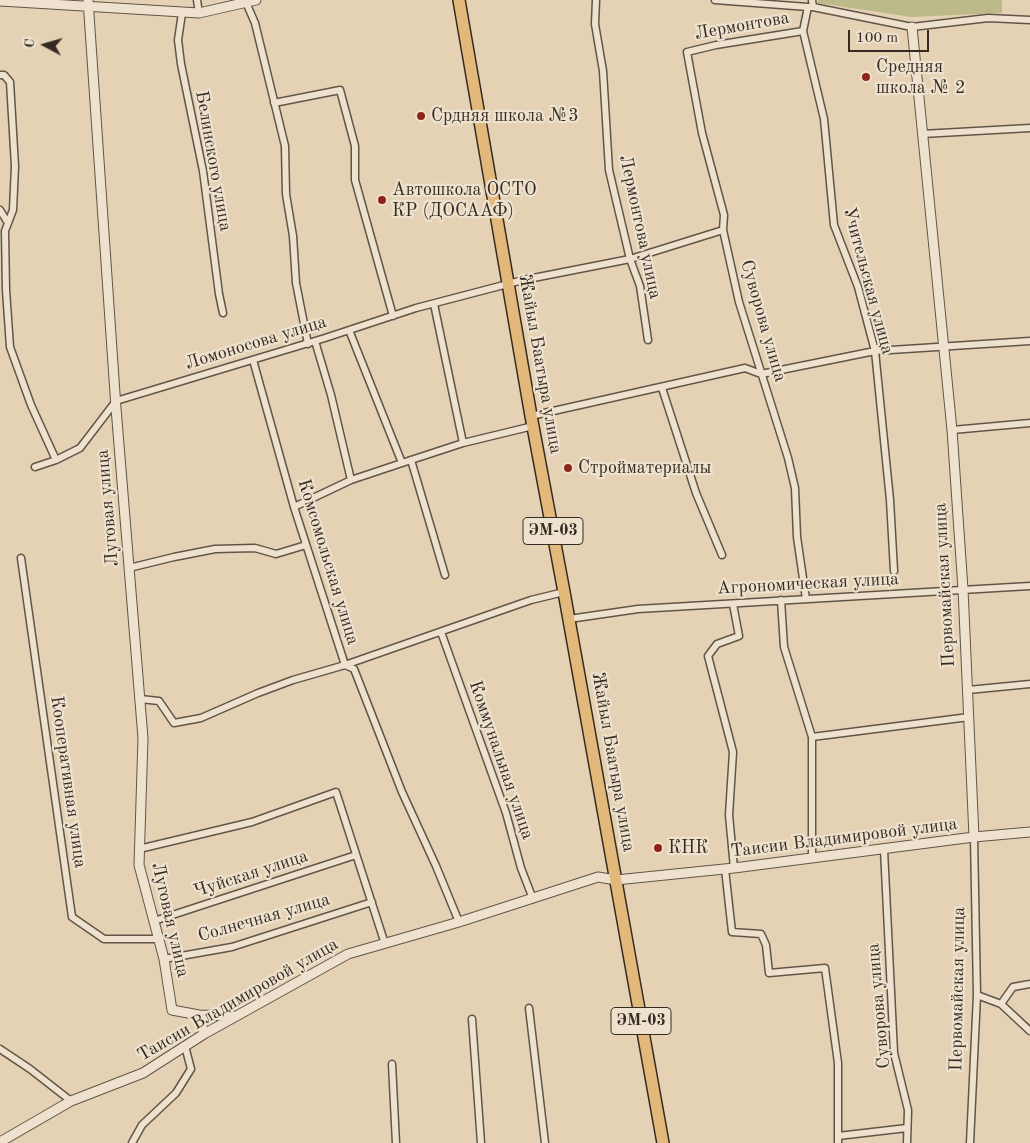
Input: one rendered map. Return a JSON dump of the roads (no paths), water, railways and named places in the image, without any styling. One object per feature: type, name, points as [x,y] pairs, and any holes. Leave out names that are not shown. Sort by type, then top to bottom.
[{"type":"highway","name":"Жайыл Баатыра улица","points":[[459,0],[532,421],[616,880]]},
{"type":"highway","name":"ЭМ-03","points":[[616,880],[663,1143]]},
{"type":"street","points":[[197,0],[199,13]]},
{"type":"street","points":[[0,1],[88,3],[199,13],[256,0]]},
{"type":"street","name":"Лермонтова улица","points":[[596,0],[595,24],[603,71],[609,170],[630,259],[640,286],[648,340]]},
{"type":"street","points":[[714,0],[811,5],[912,27],[988,18],[1030,20]]},
{"type":"street","points":[[245,2],[255,23],[284,146],[286,194],[293,236],[296,283],[312,342],[330,395],[351,480]]},
{"type":"street","name":"Луговая улица","points":[[88,3],[116,401],[143,738],[139,865],[164,959],[172,1010],[199,1015]]},
{"type":"street","name":"Учительская улица","points":[[811,5],[803,30],[824,119],[834,225],[858,287],[875,351],[890,500],[894,571]]},
{"type":"street","name":"Белинского улица","points":[[182,12],[178,40],[181,64],[204,171],[223,314]]},
{"type":"street","name":"Первомайская улица","points":[[912,27],[952,430],[963,590],[974,837],[977,995],[970,1143]]},
{"type":"street","name":"Лермонтова","points":[[687,52],[803,30]]},
{"type":"street","name":"Суворова улица","points":[[687,52],[702,133],[724,215],[723,230],[739,302],[788,458],[795,488],[797,537],[806,599]]},
{"type":"street","points":[[0,75],[4,75],[10,82],[15,166],[13,210],[5,231],[6,290],[10,347],[31,405],[56,460]]},
{"type":"street","points":[[274,103],[340,90],[355,146],[356,180],[393,316]]},
{"type":"street","points":[[922,134],[1030,128]]},
{"type":"street","points":[[0,210],[8,224]]},
{"type":"street","name":"Ломоносова улица","points":[[116,401],[434,304],[509,284],[630,259],[723,230]]},
{"type":"street","points":[[434,304],[463,443]]},
{"type":"street","points":[[349,330],[402,463]]},
{"type":"street","points":[[294,507],[351,480],[532,421],[745,368],[761,374],[875,351],[1030,341]]},
{"type":"street","name":"Комсомольская улица","points":[[253,360],[294,507],[344,665],[354,669],[402,792],[459,922]]},
{"type":"street","points":[[662,388],[696,493],[722,555]]},
{"type":"street","points":[[35,467],[56,460],[80,448],[116,401]]},
{"type":"street","points":[[952,430],[1030,423]]},
{"type":"street","points":[[411,460],[445,575]]},
{"type":"street","points":[[129,568],[215,549],[255,548],[276,554],[306,545]]},
{"type":"street","name":"Кооперативная улица","points":[[21,558],[72,917],[104,939],[159,939]]},
{"type":"street","name":"Агрономическая улица","points":[[569,619],[638,609],[1030,586]]},
{"type":"street","points":[[140,699],[159,701],[174,723],[201,718],[278,685],[344,665],[531,600],[564,592]]},
{"type":"street","points":[[781,600],[784,647],[812,737],[812,858]]},
{"type":"street","points":[[733,604],[739,636],[717,644],[708,656],[733,752],[729,815],[732,932],[761,934],[766,945],[768,973],[825,968],[838,1063],[838,1143]]},
{"type":"street","name":"Коммунальная улица","points":[[441,632],[506,813],[521,868],[533,899]]},
{"type":"street","points":[[968,690],[1030,684]]},
{"type":"street","points":[[812,737],[969,717]]},
{"type":"street","points":[[139,850],[252,822],[336,792],[385,944]]},
{"type":"street","name":"Таисии Владимировой улица","points":[[0,1142],[71,1101],[143,1073],[204,1034],[348,954],[459,922],[598,877],[616,880],[729,869],[974,837],[1030,832]]},
{"type":"street","name":"Суворова улица","points":[[884,850],[894,1053],[908,1110],[907,1143]]},
{"type":"street","name":"Чуйская улица","points":[[154,921],[356,854]]},
{"type":"street","name":"Солнечная улица","points":[[164,959],[232,947],[372,902]]},
{"type":"street","points":[[1001,1004],[1014,987],[1030,984]]},
{"type":"street","points":[[977,995],[1001,1004],[1030,1031]]},
{"type":"street","points":[[529,1008],[545,1143]]},
{"type":"street","points":[[204,1034],[199,1015],[237,1016]]},
{"type":"street","points":[[472,1019],[481,1143]]},
{"type":"street","points":[[132,1143],[142,1125],[176,1093],[191,1068],[185,1046]]},
{"type":"street","points":[[0,1049],[30,1069],[71,1101]]},
{"type":"street","points":[[392,1064],[396,1143]]},
{"type":"street","points":[[838,1136],[907,1128]]},
{"type":"place","name":"Средняя школа № 2","points":[[866,77]]},
{"type":"place","name":"Срдняя школа №3","points":[[421,116]]},
{"type":"place","name":"Автошкола ОСТО КР (ДОСААФ)","points":[[382,200]]},
{"type":"place","name":"Стройматериалы","points":[[568,468]]},
{"type":"place","name":"КНК","points":[[658,848]]}]
